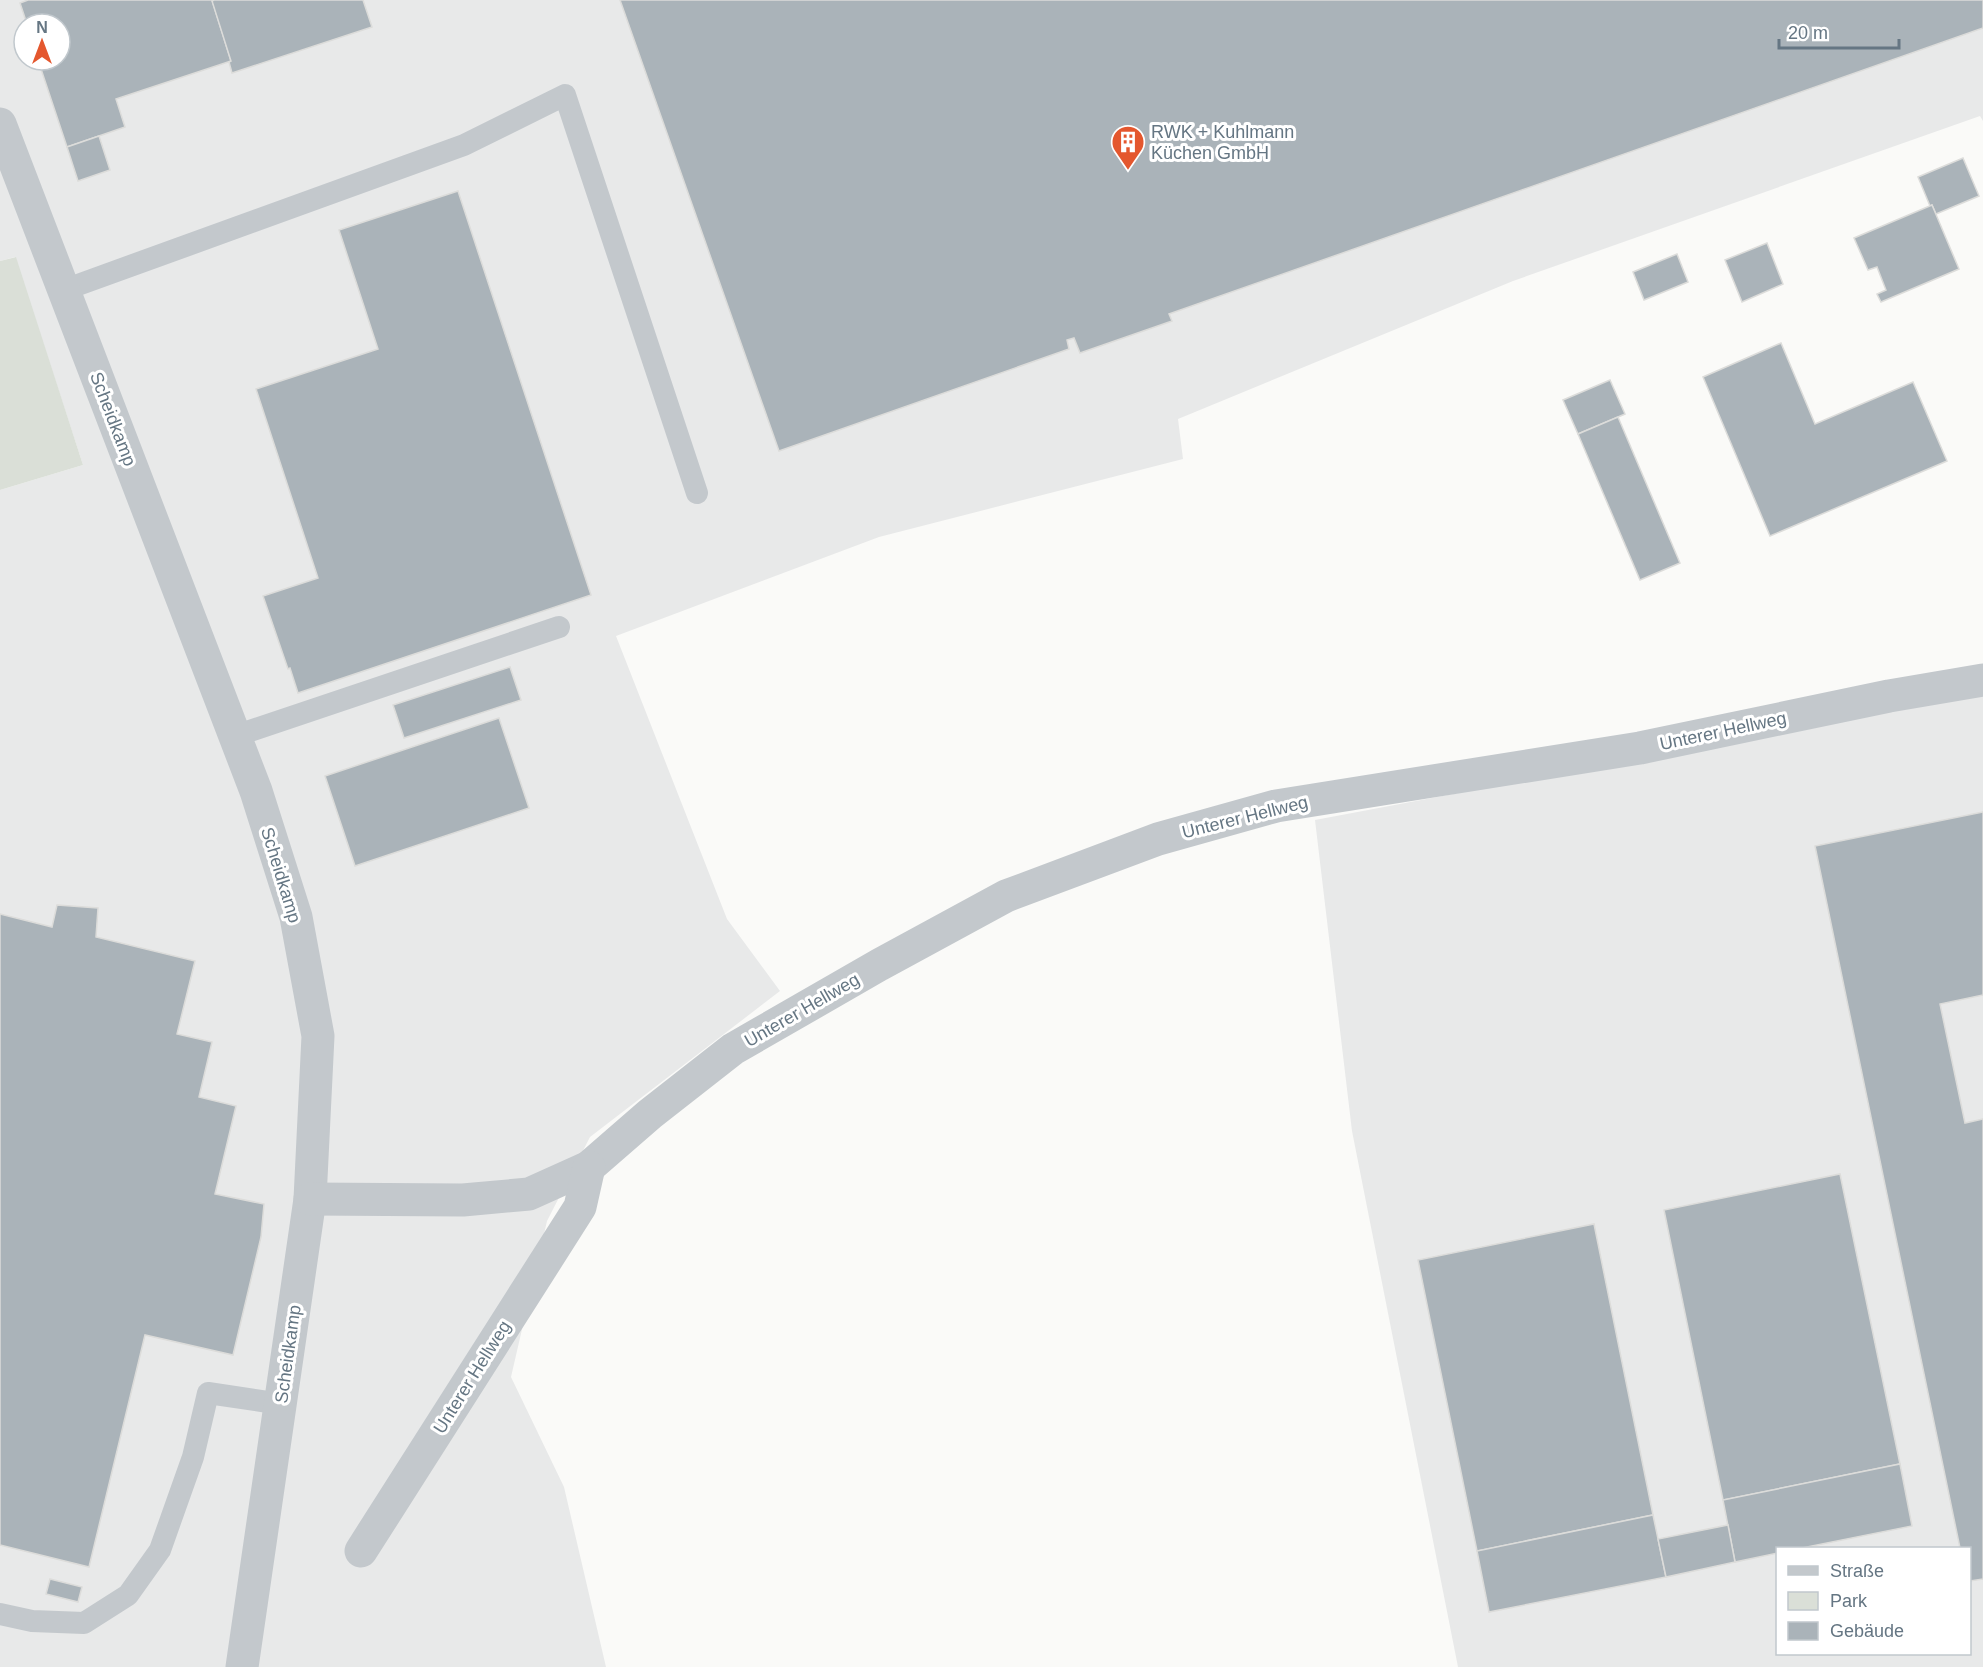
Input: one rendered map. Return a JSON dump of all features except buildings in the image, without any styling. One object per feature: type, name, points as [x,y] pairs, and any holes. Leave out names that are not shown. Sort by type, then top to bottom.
[{"type":"street","name":"Scheidkamp","points":[[0,124],[256,791],[296,917],[318,1036],[310,1199],[242,1667]]},
{"type":"street","name":"Unterer Hellweg","points":[[310,1199],[463,1200],[529,1194],[589,1167],[650,1114],[733,1049],[879,965],[1006,896],[1138,845],[1276,806],[1640,748],[1889,696],[1983,680]]},
{"type":"street","name":"Unterer Hellweg","points":[[361,1551],[580,1207],[589,1167]]},
{"type":"lane","points":[[64,290],[464,145],[565,95],[697,493]]},
{"type":"lane","points":[[235,736],[559,627]]},
{"type":"lane","points":[[0,1614],[32,1621],[84,1623],[128,1595],[160,1550],[193,1457],[208,1393],[281,1404]]},
{"type":"shaded area","points":[[0,0],[1983,0],[1983,121],[1980,116],[1513,281],[1178,419],[1183,459],[879,537],[616,636],[727,919],[780,991],[590,1137],[547,1221],[511,1377],[564,1487],[606,1667],[0,1667],[0,490],[83,465],[15,257],[0,261]]},
{"type":"shaded area","points":[[1983,694],[1983,1667],[1458,1667],[1352,1131],[1315,820]]},
{"type":"green space","points":[[16,257],[83,465],[0,490],[0,261]]},
{"type":"place","name":"RWK + Kuhlmann Küchen GmbH","points":[[1128,171]]}]
